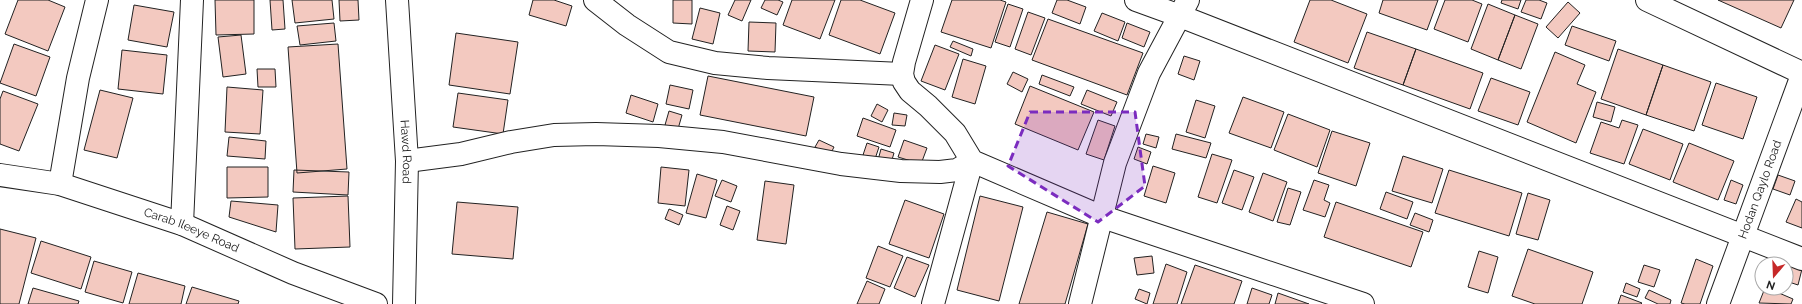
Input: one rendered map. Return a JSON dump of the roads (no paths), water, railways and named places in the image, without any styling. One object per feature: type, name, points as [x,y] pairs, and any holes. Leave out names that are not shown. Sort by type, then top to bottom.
[{"type":"street","points":[[60,184],[78,78],[97,0]]},
{"type":"street","points":[[182,224],[192,0]]},
{"type":"street","name":"Hawd Road","points":[[397,0],[407,161],[404,304]]},
{"type":"street","points":[[595,0],[627,25],[669,52],[676,54],[715,63],[902,74]]},
{"type":"street","points":[[922,0],[902,74],[904,82],[910,91],[928,106],[955,133],[972,161],[1100,216],[1363,304]]},
{"type":"street","points":[[1136,0],[1184,8],[1742,236],[1802,259]]},
{"type":"street","points":[[1647,0],[1802,74]]},
{"type":"street","points":[[1080,304],[1100,216],[1115,163],[1149,74],[1184,8]]},
{"type":"street","name":"Hodan Qaylo Road","points":[[1718,304],[1802,74]]},
{"type":"street","points":[[407,161],[461,154],[511,142],[554,135],[596,134],[659,136],[723,142],[841,164],[901,171],[940,172],[957,170],[972,161]]},
{"type":"street","points":[[932,304],[972,161]]},
{"type":"street","name":"Carab Ileeye Road","points":[[0,175],[60,184],[182,224],[294,273],[376,304]]}]
